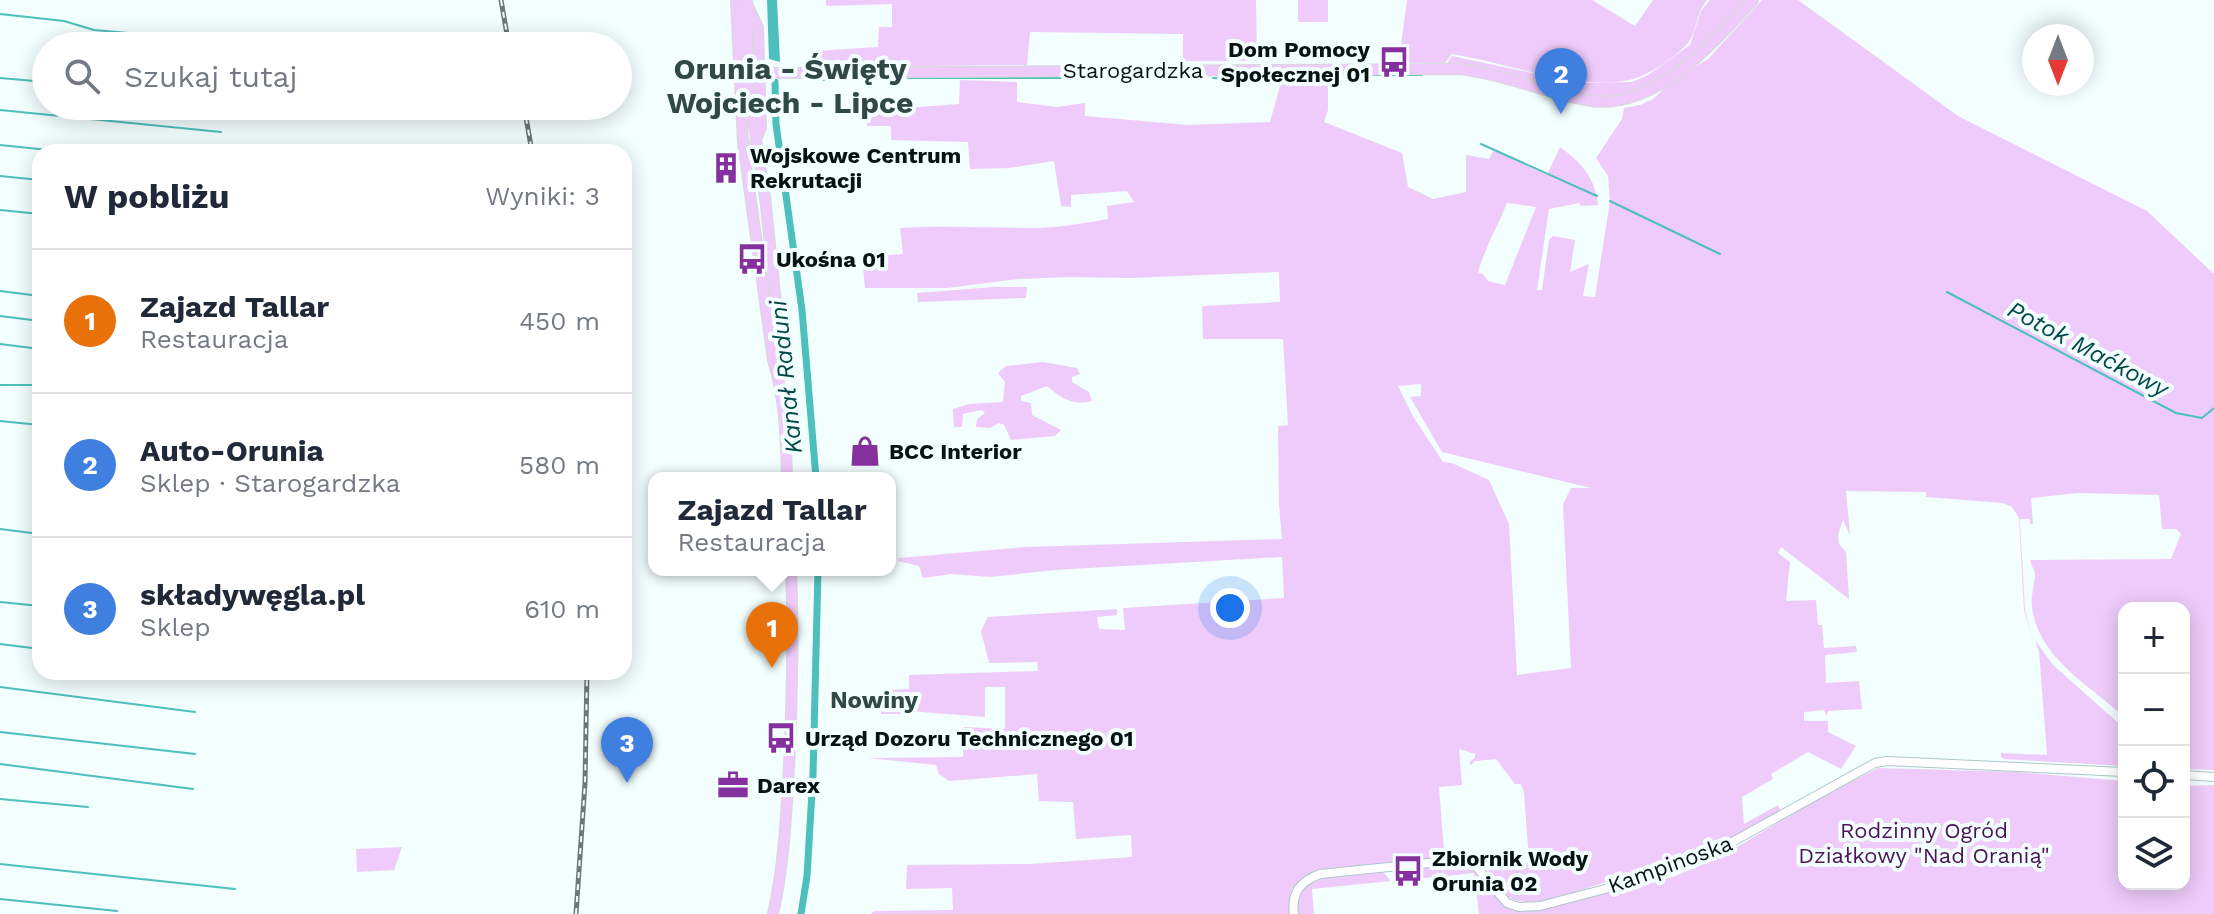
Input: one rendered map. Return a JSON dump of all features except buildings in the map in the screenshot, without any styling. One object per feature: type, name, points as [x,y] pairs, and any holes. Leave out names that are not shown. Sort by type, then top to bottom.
[{"type":"main road","name":"Starogardzka","points":[[760,73],[1459,69],[1484,72],[1582,100],[1610,103],[1628,100],[1664,81],[1708,47],[1753,0]]},
{"type":"main road","points":[[744,1],[758,23],[761,127],[745,157]]},
{"type":"main road","points":[[744,1],[747,79],[765,197],[782,360],[780,381]]},
{"type":"main road","points":[[744,1],[739,105],[773,360],[780,381],[786,428],[787,472]]},
{"type":"main road","points":[[773,914],[784,857],[787,815],[794,657],[791,576]]},
{"type":"street","name":"Kampinoska","points":[[1294,914],[1293,901],[1297,889],[1320,874],[1458,860],[1475,865],[1501,897],[1516,906],[1534,907],[1582,895],[1716,851],[1875,763],[2118,772]]},
{"type":"street","points":[[2190,775],[2214,777]]},
{"type":"green space","points":[[826,0],[1256,0],[1257,61],[1183,61],[1183,34],[1030,32],[1027,65],[824,67],[816,63],[816,51],[878,47],[879,27],[892,27],[892,4],[826,6]]},
{"type":"green space","points":[[1298,0],[1328,0],[1328,22],[1298,22]]},
{"type":"green space","points":[[1407,0],[1592,0],[1635,26],[1653,0],[1707,0],[1691,39],[1660,66],[1629,80],[1588,82],[1452,54],[1445,63],[1402,63],[1399,60]]},
{"type":"green space","points":[[1710,0],[1747,0],[1706,43],[1673,71],[1638,91],[1621,96],[1578,94],[1494,71],[1446,65],[1452,56],[1579,83],[1632,82],[1648,75],[1690,45],[1701,11]]},
{"type":"green space","points":[[1762,0],[1798,0],[1958,116],[2147,211],[2214,274],[2214,770],[2190,769],[2190,602],[2118,602],[2118,712],[2058,660],[2047,646],[2033,614],[2035,575],[2030,560],[2171,559],[2181,534],[2176,529],[2162,529],[2159,495],[2077,493],[2031,498],[2033,524],[2030,524],[2030,519],[2020,521],[2025,610],[2033,640],[2024,610],[2019,518],[2012,507],[2003,503],[1926,497],[1926,492],[1846,491],[1850,535],[1843,520],[1838,535],[1839,544],[1846,552],[1849,599],[1781,547],[1778,553],[1790,562],[1786,601],[1816,600],[1824,648],[1856,646],[1857,652],[1825,655],[1826,683],[1859,681],[1862,709],[1828,711],[1827,716],[1824,710],[1804,712],[1804,721],[1828,721],[1828,732],[1856,746],[1841,769],[1808,752],[1771,774],[1773,779],[1742,797],[1744,824],[1778,805],[1781,811],[1716,846],[1560,897],[1535,902],[1515,900],[1499,889],[1487,867],[1490,864],[1516,866],[1529,861],[1524,792],[1521,784],[1515,784],[1496,759],[1475,761],[1471,765],[1469,763],[1475,754],[1459,749],[1462,785],[1439,787],[1444,851],[1468,851],[1468,854],[1310,873],[1292,889],[1290,914],[871,914],[874,911],[953,910],[952,888],[906,889],[907,865],[1030,864],[1132,857],[1131,835],[1076,839],[1073,802],[1039,801],[1037,774],[949,781],[939,774],[936,765],[868,758],[963,757],[964,727],[1005,729],[1005,687],[985,687],[985,717],[909,711],[881,714],[882,690],[909,689],[909,675],[1038,671],[1037,662],[989,663],[981,631],[988,617],[1117,609],[1117,615],[1097,617],[1099,629],[1125,630],[1123,608],[1284,598],[1282,557],[1054,570],[990,577],[951,574],[923,578],[919,566],[898,561],[899,558],[1026,547],[1282,539],[1278,426],[1288,425],[1283,339],[1203,339],[1202,306],[1280,302],[1279,272],[1018,279],[947,288],[865,288],[862,257],[903,254],[900,228],[1065,226],[1108,219],[1107,206],[1134,202],[1127,191],[1071,195],[1071,207],[1061,206],[1054,161],[1009,168],[970,169],[968,142],[891,140],[891,126],[867,126],[865,111],[959,104],[960,80],[1017,82],[1017,102],[1057,107],[1085,103],[1085,116],[1188,125],[1270,122],[1280,86],[1274,84],[1285,80],[1328,78],[1328,110],[1324,122],[1402,153],[1408,187],[1433,199],[1466,192],[1466,155],[1489,159],[1494,149],[1547,175],[1560,147],[1568,153],[1591,179],[1598,205],[1580,206],[1580,203],[1549,209],[1537,290],[1542,290],[1549,240],[1553,236],[1575,240],[1570,272],[1589,264],[1583,296],[1595,297],[1610,201],[1608,176],[1596,158],[1622,119],[1624,108],[1653,99],[1676,78],[1708,59]],"holes":[[[1507,203],[1536,207],[1505,285],[1488,281],[1478,273]],[[1421,384],[1421,396],[1410,397],[1442,452],[1591,488],[1571,488],[1563,504],[1571,668],[1517,675],[1509,524],[1489,480],[1443,462],[1414,418],[1398,386]]]},
{"type":"green space","points":[[1027,287],[1026,298],[918,302],[917,293]]},
{"type":"green space","points":[[1043,362],[1077,368],[1080,374],[1072,377],[1072,382],[1089,392],[1092,401],[1067,400],[1047,386],[1021,396],[1021,401],[1031,403],[1032,415],[1061,430],[1055,436],[1011,440],[1004,425],[999,423],[990,428],[976,427],[977,419],[985,413],[982,410],[963,414],[962,427],[954,427],[953,409],[969,404],[1003,402],[1005,382],[998,373],[1006,366]]},
{"type":"green space","points":[[2035,640],[2053,665],[2118,723],[2118,766],[2001,757],[2001,753],[2047,755],[2039,651]]},
{"type":"green space","name":"Rodzinny Ogród Działkowy \"Nad Oranią\"","points":[[1878,768],[2017,772],[2118,780],[2118,890],[2190,890],[2190,786],[2214,785],[2214,914],[1479,914],[1474,873],[1447,876],[1447,886],[1437,887],[1436,877],[1396,881],[1402,870],[1455,864],[1472,866],[1510,908],[1519,912],[1673,877],[1718,858],[1825,795]]},
{"type":"green space","points":[[402,847],[394,870],[357,872],[356,849]]},
{"type":"green space","points":[[1383,872],[1391,881],[1312,889],[1314,914],[1298,914],[1299,899],[1314,882],[1327,877]]},
{"type":"water","points":[[767,0],[777,0],[780,62],[769,59]]},
{"type":"waterway","points":[[0,14],[64,21],[94,30],[117,32]]},
{"type":"waterway","name":"Potok Maćkowy","points":[[1213,78],[1276,81],[1289,74]]},
{"type":"waterway","name":"Potok Maćkowy","points":[[1347,75],[1422,75]]},
{"type":"waterway","points":[[0,78],[32,81]]},
{"type":"waterway","name":"Potok Maćkowy","points":[[908,78],[1062,78]]},
{"type":"waterway","name":"Potok Maćkowy","points":[[1069,78],[1147,78]]},
{"type":"waterway","name":"Potok Maćkowy","points":[[1159,78],[1205,78]]},
{"type":"waterway","name":"Potok Maćkowy","points":[[814,80],[860,79]]},
{"type":"waterway","name":"Potok Maćkowy","points":[[868,79],[899,79]]},
{"type":"waterway","name":"Kanał Raduni","points":[[775,82],[776,124],[802,310],[816,472]]},
{"type":"waterway","points":[[0,110],[32,113]]},
{"type":"waterway","points":[[100,120],[221,132]]},
{"type":"waterway","name":"Potok Maćkowy","points":[[1481,144],[1597,196]]},
{"type":"waterway","points":[[0,145],[32,148]]},
{"type":"waterway","points":[[0,176],[32,179]]},
{"type":"waterway","name":"Potok Maćkowy","points":[[1610,201],[1720,254]]},
{"type":"waterway","points":[[0,210],[32,213]]},
{"type":"waterway","points":[[0,291],[32,295]]},
{"type":"waterway","name":"Potok Maćkowy","points":[[1947,292],[2176,413],[2202,418],[2214,408]]},
{"type":"waterway","points":[[0,316],[32,320]]},
{"type":"waterway","points":[[0,344],[32,348]]},
{"type":"waterway","points":[[0,385],[32,385]]},
{"type":"waterway","points":[[0,421],[32,424]]},
{"type":"waterway","points":[[0,529],[32,533]]},
{"type":"waterway","name":"Kanał Raduni","points":[[801,914],[807,876],[813,775],[818,576]]},
{"type":"waterway","points":[[0,602],[32,605]]},
{"type":"waterway","points":[[0,644],[32,648]]},
{"type":"waterway","points":[[0,687],[195,712]]},
{"type":"waterway","points":[[0,732],[195,754]]},
{"type":"waterway","points":[[0,764],[193,789]]},
{"type":"waterway","points":[[0,799],[88,807]]},
{"type":"waterway","points":[[0,864],[235,889]]},
{"type":"waterway","points":[[0,899],[117,911]]},
{"type":"railway","points":[[501,0],[507,32]]},
{"type":"railway","points":[[526,120],[531,144]]},
{"type":"railway","points":[[576,914],[585,783],[587,680]]},
{"type":"place","name":"Dom Pomocy Społecznej 01","points":[[1394,62]]},
{"type":"place","name":"Auto-Orunia","points":[[1561,114]]},
{"type":"place","name":"Wojskowe Centrum Rekrutacji","points":[[726,168]]},
{"type":"place","name":"Ukośna 01","points":[[752,259]]},
{"type":"place","name":"BCC Interior","points":[[865,451]]},
{"type":"place","name":"Zajazd Tallar","points":[[772,668]]},
{"type":"place","name":"Urząd Dozoru Technicznego 01","points":[[781,738]]},
{"type":"place","name":"składywęgla.pl","points":[[627,783]]},
{"type":"place","name":"Darex","points":[[733,785]]},
{"type":"place","name":"Zbiornik Wody Orunia 02","points":[[1408,871]]},
{"type":"district","name":"Orunia - Święty Wojciech - Lipce","points":[[790,86]]},
{"type":"district","name":"Nowiny","points":[[874,700]]}]
